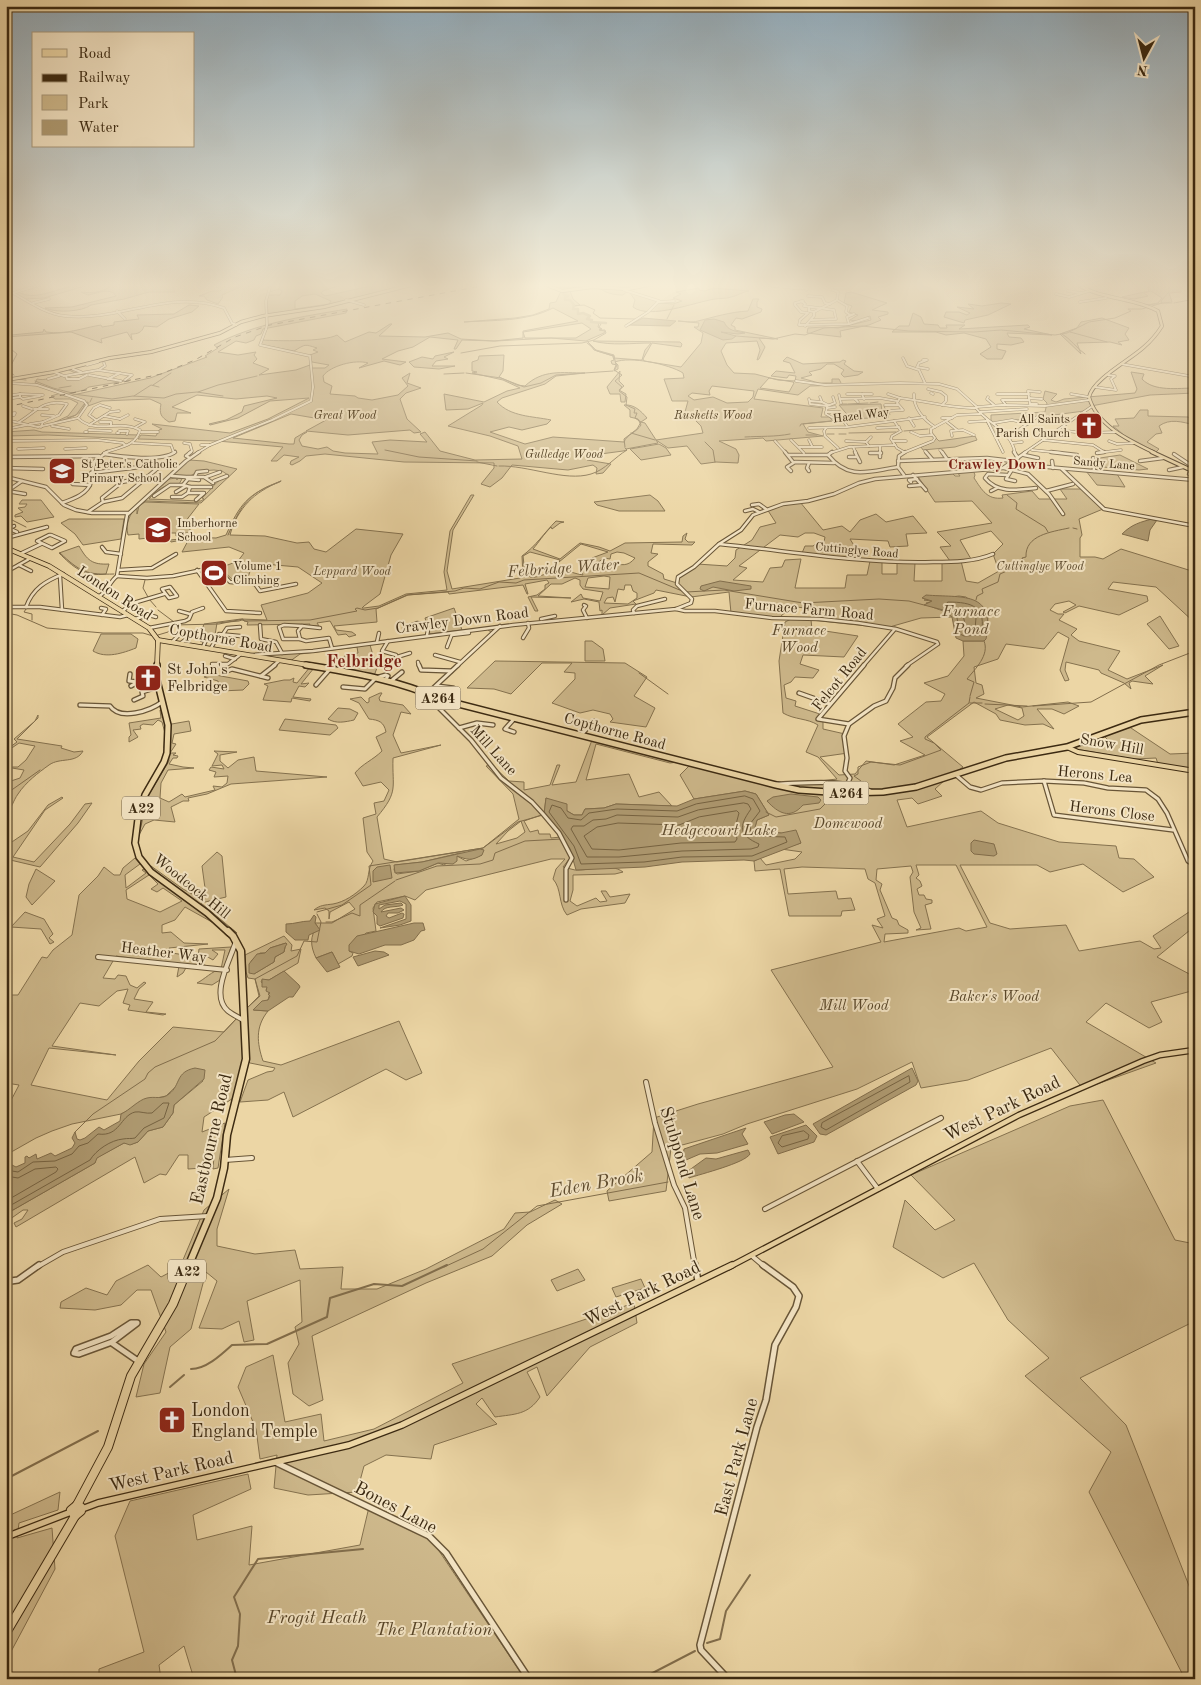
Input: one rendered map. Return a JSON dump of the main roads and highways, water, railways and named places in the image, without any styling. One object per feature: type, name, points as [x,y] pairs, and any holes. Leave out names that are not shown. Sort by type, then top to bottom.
[{"type":"highway","name":"London Road","points":[[8,549],[32,558],[99,596],[149,628],[158,640],[157,680],[168,725],[167,753],[164,762]]},
{"type":"highway","name":"Copthorne Road","points":[[158,640],[378,676],[415,688],[433,697],[776,785],[818,792],[873,793],[916,787],[1014,755],[1067,747]]},
{"type":"highway","name":"Snow Hill","points":[[1067,747],[1140,720],[1165,714],[1195,712]]},
{"type":"highway","name":"Woodcock Hill","points":[[164,762],[145,795],[138,819],[135,843],[139,857],[150,872],[206,913],[228,931],[238,943],[243,979],[245,1021]]},
{"type":"highway","name":"Eastbourne Road","points":[[73,1514],[80,1513],[79,1507],[108,1448],[125,1392],[138,1362],[173,1304],[217,1198],[225,1160],[230,1117],[246,1059],[245,1021]]},
{"type":"highway","points":[[6,1633],[73,1514]]},
{"type":"main road","points":[[7,380],[55,373],[97,362]]},
{"type":"main road","points":[[1125,362],[1094,387],[1089,400],[1091,406],[1116,432],[1163,458],[1194,471]]},
{"type":"main road","name":"Snow Hill","points":[[1067,747],[1078,752],[1195,772]]},
{"type":"main road","name":"West Park Road","points":[[79,1507],[349,1445],[402,1424],[752,1256],[992,1128],[1074,1090],[1160,1054],[1195,1050]]},
{"type":"main road","points":[[6,1537],[73,1514]]},
{"type":"water","points":[[1152,519],[1157,520],[1150,530],[1148,541],[1122,534],[1140,522]]},
{"type":"water","points":[[720,581],[751,586],[751,589],[734,591],[713,587],[704,591],[700,589],[701,586]]},
{"type":"water","name":"Furnace Pond","points":[[926,595],[963,597],[981,604],[986,612],[988,623],[986,639],[984,641],[963,641],[956,638],[952,617],[943,610],[924,605],[932,601],[922,598]]},
{"type":"water","name":"Hedgecourt Lake","points":[[745,791],[756,794],[769,815],[757,820],[754,831],[781,833],[796,830],[801,843],[754,861],[682,862],[645,867],[576,870],[570,849],[560,833],[544,814],[546,798],[567,804],[567,811],[574,815],[582,815],[585,809],[604,808],[616,804],[677,806],[694,799]]},
{"type":"water","points":[[791,794],[818,797],[821,800],[819,803],[803,805],[798,810],[789,813],[775,809],[767,801],[773,797]]},
{"type":"water","points":[[974,840],[994,844],[997,854],[994,856],[974,854],[971,851],[971,843]]},
{"type":"water","points":[[480,849],[484,850],[482,855],[472,859],[457,856],[457,861],[453,864],[438,863],[419,871],[395,873],[394,865],[422,862]]},
{"type":"water","points":[[390,865],[392,878],[373,882],[373,871],[377,867]]},
{"type":"water","points":[[405,896],[411,905],[411,921],[380,928],[406,919],[406,904],[400,901],[379,905],[379,909],[385,905],[401,903],[403,905],[388,908],[381,912],[401,908],[404,910],[398,913],[388,913],[386,916],[389,918],[404,914],[403,918],[380,926],[377,924],[377,916],[373,912],[375,904]]},
{"type":"water","points":[[314,915],[316,917],[315,923],[320,930],[309,935],[308,940],[295,940],[286,932],[286,924],[310,921]]},
{"type":"water","points":[[414,923],[423,923],[425,930],[421,931],[414,940],[401,945],[385,945],[359,954],[349,951],[349,945],[357,936]]},
{"type":"water","points":[[286,943],[284,952],[275,957],[274,962],[254,974],[249,973],[249,964],[257,954],[265,953],[270,948]]},
{"type":"water","points":[[375,951],[384,952],[389,955],[358,966],[353,957]]},
{"type":"water","points":[[332,952],[340,967],[327,972],[316,958]]},
{"type":"water","points":[[284,971],[300,987],[293,997],[289,997],[268,1011],[253,1010],[262,1001],[268,1000],[270,996],[268,994],[270,993],[266,991],[267,987],[262,987],[262,979],[269,980]]},
{"type":"water","points":[[195,1068],[205,1070],[204,1079],[174,1105],[173,1113],[163,1127],[148,1131],[138,1142],[130,1145],[124,1143],[97,1158],[95,1163],[6,1214],[6,1170],[9,1170],[8,1165],[16,1167],[25,1163],[25,1157],[27,1156],[29,1158],[36,1154],[37,1159],[51,1153],[55,1156],[72,1148],[75,1143],[72,1138],[75,1132],[77,1139],[80,1140],[99,1127],[104,1130],[120,1121],[121,1114],[140,1101],[147,1098],[166,1096],[173,1090],[184,1072]]},
{"type":"water","points":[[912,1068],[918,1081],[916,1085],[826,1135],[820,1134],[813,1124]]},
{"type":"water","points":[[794,1114],[804,1122],[772,1134],[764,1122],[785,1115]]},
{"type":"water","points":[[806,1125],[817,1136],[814,1142],[778,1154],[770,1137]]},
{"type":"water","points":[[746,1128],[742,1134],[748,1144],[717,1153],[700,1154],[686,1160],[683,1155],[684,1149]]},
{"type":"water","points":[[748,1150],[750,1154],[740,1161],[689,1178],[688,1171],[706,1158],[716,1159]]},
{"type":"waterway","points":[[13,362],[8,371],[14,375]]},
{"type":"waterway","points":[[615,362],[614,370],[622,375],[615,381],[622,387],[619,391],[627,397],[626,405],[635,409],[634,413],[637,413],[635,418],[641,422],[632,433]]},
{"type":"waterway","points":[[466,373],[501,378],[524,387],[541,383],[556,375],[613,371]]},
{"type":"waterway","points":[[153,385],[171,373]]},
{"type":"waterway","points":[[444,374],[464,373]]},
{"type":"waterway","points":[[198,392],[218,385],[257,376]]},
{"type":"waterway","points":[[18,379],[26,380]]},
{"type":"waterway","points":[[35,381],[72,393]]},
{"type":"waterway","points":[[134,396],[151,385],[159,387]]},
{"type":"waterway","points":[[59,388],[71,386]]},
{"type":"waterway","points":[[73,394],[112,399],[133,396],[164,398],[176,394],[197,392],[223,396]]},
{"type":"waterway","points":[[90,402],[92,398]]},
{"type":"waterway","points":[[870,403],[878,402]]},
{"type":"waterway","points":[[67,418],[76,415],[85,403]]},
{"type":"waterway","points":[[848,404],[868,403]]},
{"type":"waterway","points":[[841,404],[847,404]]},
{"type":"waterway","points":[[884,406],[887,413]]},
{"type":"waterway","points":[[800,426],[801,424],[831,421]]},
{"type":"waterway","points":[[904,431],[928,429]]},
{"type":"waterway","points":[[849,433],[896,432]]},
{"type":"waterway","points":[[625,447],[624,439],[632,433]]},
{"type":"waterway","points":[[632,433],[655,440]]},
{"type":"waterway","points":[[745,437],[790,434]]},
{"type":"waterway","points":[[827,434],[834,434]]},
{"type":"waterway","points":[[839,434],[846,434]]},
{"type":"waterway","points":[[806,435],[817,435]]},
{"type":"waterway","points":[[705,442],[713,450],[715,462]]},
{"type":"waterway","points":[[499,466],[510,466],[558,475],[581,476],[601,470],[627,450],[625,448]]},
{"type":"waterway","points":[[385,450],[419,457],[477,461]]},
{"type":"waterway","points":[[477,462],[497,466]]},
{"type":"waterway","points":[[228,535],[248,502],[254,496],[281,481]]},
{"type":"waterway","points":[[1007,495],[1017,503],[1016,509],[1045,527],[1048,532]]},
{"type":"waterway","points":[[8,518],[26,527]]},
{"type":"waterway","points":[[976,600],[977,596],[983,593],[982,589],[998,582],[1000,574],[1009,570],[1011,566],[1019,566],[1018,561],[1023,561],[1022,558],[1026,557],[1027,550],[1034,539],[1047,533],[1069,528]]},
{"type":"waterway","points":[[1073,528],[1077,529]]},
{"type":"waterway","name":"Felbridge Water","points":[[60,553],[84,571],[97,574],[114,574]]},
{"type":"waterway","name":"Felbridge Water","points":[[158,635],[168,632],[174,625],[219,624],[243,619],[244,621],[310,620],[357,611],[355,609],[357,608],[365,610],[378,608],[407,595],[455,591],[464,588],[480,589],[499,582],[516,583],[524,580],[639,573],[682,591]]},
{"type":"waterway","name":"Felbridge Water","points":[[145,580],[143,588],[148,597]]},
{"type":"waterway","name":"Felbridge Water","points":[[686,592],[724,590],[803,603],[879,599],[909,601],[924,605]]},
{"type":"waterway","name":"Felbridge Water","points":[[149,599],[156,607]]},
{"type":"waterway","points":[[26,609],[24,612],[32,614],[32,620]]},
{"type":"waterway","name":"Felbridge Water","points":[[158,610],[174,622]]},
{"type":"waterway","points":[[6,613],[17,615],[47,628],[103,633],[143,633],[153,636]]},
{"type":"waterway","points":[[970,696],[974,682],[967,679],[983,657],[985,651],[984,641]]},
{"type":"waterway","points":[[1033,706],[1091,702],[1159,665],[1195,651]]},
{"type":"waterway","points":[[639,673],[668,694]]},
{"type":"waterway","points":[[858,784],[861,781],[854,776],[858,774],[858,767],[871,762],[900,765],[941,750],[934,743],[925,739],[925,737],[969,703],[970,697]]},
{"type":"waterway","points":[[970,703],[982,703]]},
{"type":"waterway","points":[[985,704],[1027,706]]},
{"type":"waterway","points":[[6,794],[40,770]]},
{"type":"waterway","points":[[766,812],[776,817],[820,809],[834,795]]},
{"type":"waterway","points":[[317,912],[342,905],[371,885],[369,866],[483,848],[518,822],[543,815]]},
{"type":"waterway","points":[[396,880],[437,866],[480,864],[493,860],[495,853],[525,841],[562,839]]},
{"type":"waterway","points":[[326,922],[332,922],[352,913],[360,916],[360,905],[395,881]]},
{"type":"waterway","points":[[246,1009],[260,996],[255,979],[297,956],[304,941],[317,942],[321,922],[317,914]]},
{"type":"waterway","points":[[75,1132],[93,1114],[145,1079],[148,1073],[155,1067],[215,1041],[236,1019]]},
{"type":"waterway","name":"Eden Brook","points":[[444,1267],[483,1249],[537,1206],[668,1182]]},
{"type":"waterway","name":"Eden Brook","points":[[191,1369],[208,1364],[232,1345],[267,1344],[327,1317],[330,1298],[374,1284],[402,1286],[447,1265]]},
{"type":"waterway","name":"Eden Brook","points":[[170,1387],[184,1375]]},
{"type":"waterway","name":"Eden Brook","points":[[6,1479],[98,1431]]},
{"type":"waterway","points":[[237,1679],[232,1660],[238,1646],[240,1614],[234,1597],[258,1559],[363,1549]]},
{"type":"waterway","points":[[707,1643],[720,1639],[726,1611],[750,1575]]},
{"type":"waterway","points":[[641,1679],[695,1651]]},
{"type":"railway","points":[[6,407],[161,374],[191,362]]},
{"type":"place","name":"All Saints Parish Church","points":[[1089,426]]},
{"type":"place","name":"St Peter's Catholic Primary School","points":[[62,471]]},
{"type":"place","name":"Imberhorne School","points":[[158,530]]},
{"type":"place","name":"Volume 1 Climbing","points":[[214,573]]},
{"type":"place","name":"St John's Felbridge","points":[[148,678]]},
{"type":"place","name":"London England Temple","points":[[172,1420]]},
{"type":"district","name":"Crawley Down","points":[[997,464]]},
{"type":"district","name":"Felbridge","points":[[364,661]]},
{"type":"park label","name":"Great Wood","points":[[345,415]]},
{"type":"park label","name":"Rushetts Wood","points":[[713,415]]},
{"type":"park label","name":"Gulledge Wood","points":[[564,454]]},
{"type":"park label","name":"Cuttinglye Wood","points":[[1040,566]]},
{"type":"park label","name":"Leppard Wood","points":[[352,571]]},
{"type":"park label","name":"Furnace Wood","points":[[799,638]]},
{"type":"park label","name":"Domewood","points":[[848,823]]},
{"type":"park label","name":"Baker's Wood","points":[[994,996]]},
{"type":"park label","name":"Mill Wood","points":[[854,1005]]},
{"type":"park label","name":"Frogit Heath","points":[[317,1617]]},
{"type":"park label","name":"The Plantation","points":[[434,1629]]}]
